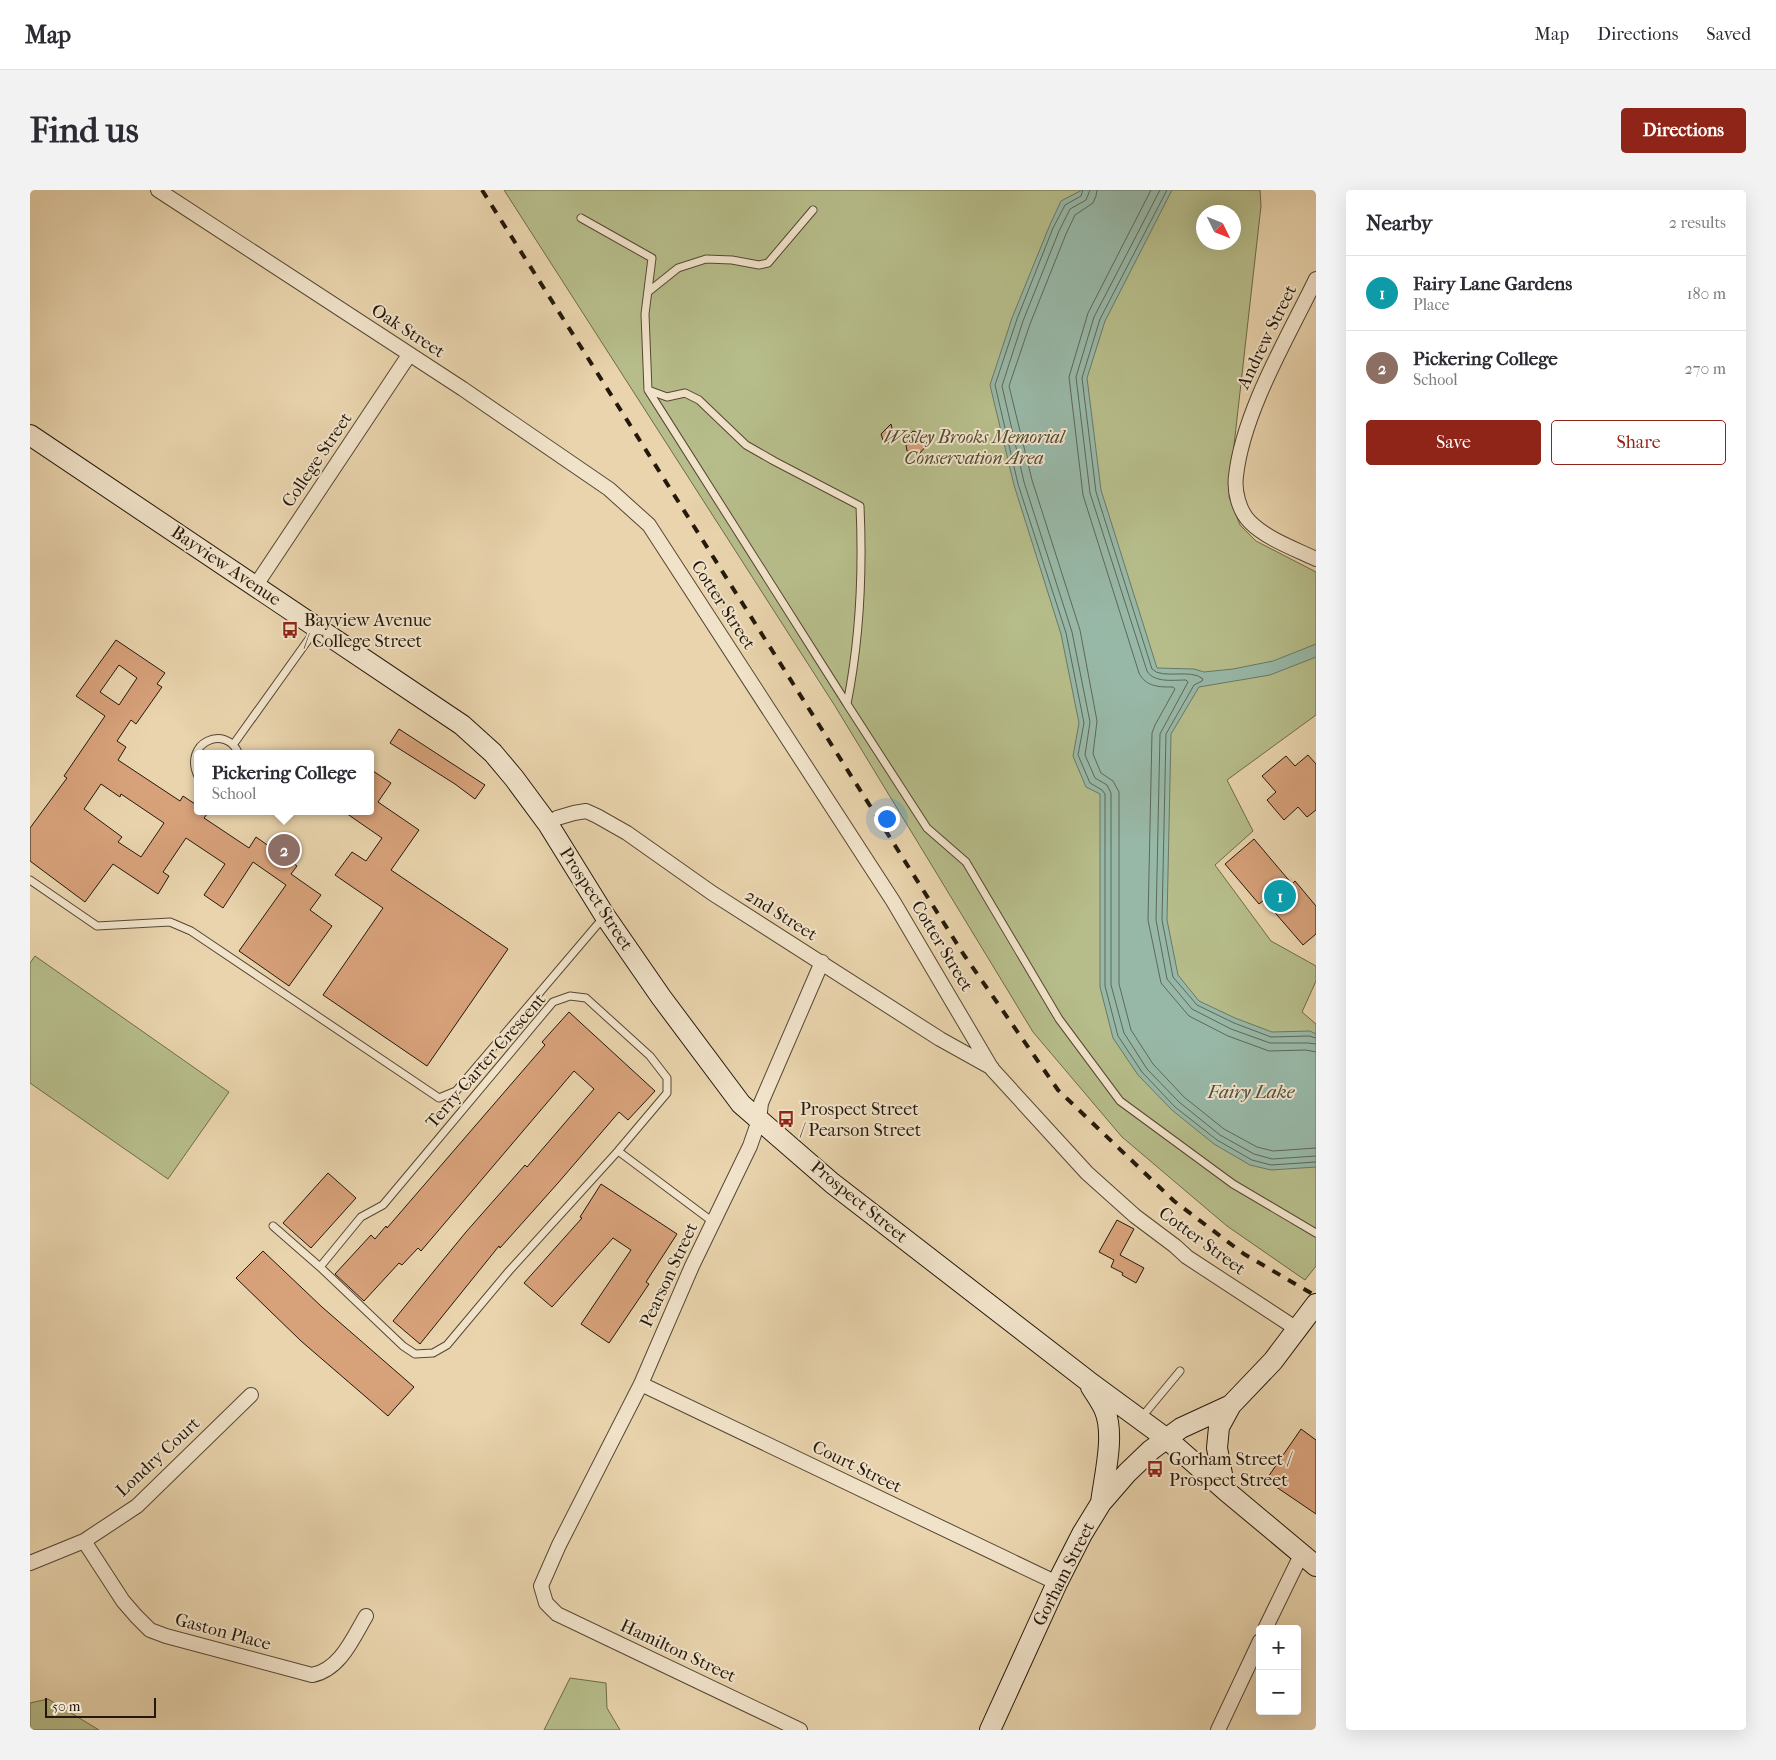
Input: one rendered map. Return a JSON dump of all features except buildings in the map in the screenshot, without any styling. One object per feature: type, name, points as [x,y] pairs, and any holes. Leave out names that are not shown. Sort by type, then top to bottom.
[{"type":"main road","name":"Bayview Avenue","points":[[30,435],[462,725],[493,753]]},
{"type":"main road","name":"Prospect Street","points":[[493,753],[548,824],[605,916],[661,996],[741,1104],[832,1183],[1088,1382],[1141,1418],[1309,1560]]},
{"type":"main road","points":[[1225,1490],[1217,1448],[1219,1427],[1231,1405],[1273,1361],[1316,1304]]},
{"type":"main road","points":[[1088,1382],[1105,1411],[1109,1432],[1101,1503]]},
{"type":"main road","name":"Gorham Street","points":[[990,1730],[1057,1583],[1082,1534],[1101,1503],[1127,1473],[1181,1428],[1231,1405]]},
{"type":"street","name":"Oak Street","points":[[158,190],[463,389],[609,489],[633,509]]},
{"type":"street","name":"Andrew Street","points":[[1316,279],[1253,411],[1244,436],[1236,477],[1238,501],[1249,521],[1265,534],[1316,559]]},
{"type":"street","name":"College Street","points":[[256,586],[409,355]]},
{"type":"street","name":"Cotter Street","points":[[633,509],[649,524],[893,901],[992,1068],[1087,1173],[1135,1216],[1176,1246],[1187,1257],[1297,1329]]},
{"type":"street","name":"2nd Street","points":[[548,824],[557,818],[586,811],[627,833],[712,893],[940,1039],[992,1068]]},
{"type":"street","name":"Pearson Street","points":[[545,1598],[541,1586],[641,1384],[692,1266],[752,1141],[759,1120],[761,1103],[822,962]]},
{"type":"street","name":"Court Street","points":[[641,1384],[1057,1583]]},
{"type":"street","name":"Londry Court","points":[[30,1563],[84,1541],[137,1506],[251,1395]]},
{"type":"street","name":"Gaston Place","points":[[84,1541],[123,1601],[150,1630],[312,1675],[323,1673],[339,1660],[366,1616]]},
{"type":"street","points":[[1268,1625],[1309,1560]]},
{"type":"street","name":"Hamilton Street","points":[[545,1598],[546,1603],[557,1614],[800,1730]]},
{"type":"street","points":[[1218,1730],[1256,1649]]},
{"type":"lane","points":[[648,292],[678,268],[706,259],[732,260],[759,266],[768,263],[814,210]]},
{"type":"lane","points":[[581,218],[652,258],[645,314],[648,390],[927,828],[966,862],[1059,1019],[1120,1102],[1233,1184],[1316,1233]]},
{"type":"lane","points":[[648,390],[667,397],[685,393],[699,400],[746,445],[860,506],[862,551],[855,665],[847,704]]},
{"type":"lane","points":[[233,745],[318,627]]},
{"type":"lane","points":[[197,750],[201,744],[217,738],[226,740],[236,750]]},
{"type":"lane","points":[[30,880],[97,926],[170,922],[191,931],[439,1098],[456,1091],[605,916]]},
{"type":"lane","name":"Terry Carter Crescent","points":[[273,1226],[320,1267],[403,1346],[415,1354],[433,1354],[447,1345],[509,1271],[618,1151],[667,1093],[667,1078],[650,1056],[586,998],[570,996],[553,1002],[383,1205],[361,1216],[320,1267]]},
{"type":"lane","points":[[618,1151],[714,1222]]},
{"type":"lane","points":[[1141,1418],[1180,1371]]},
{"type":"green space","name":"Wesley Brooks Memorial Conservation Area","points":[[504,190],[1260,190],[1261,206],[1229,497],[1240,525],[1256,541],[1316,572],[1316,715],[1227,780],[1253,831],[1215,865],[1271,941],[1316,966],[1316,981],[1302,1012],[1316,1024],[1316,1266],[1305,1280],[1227,1226],[1122,1137],[1033,1032],[835,706]]},
{"type":"green space","points":[[35,956],[229,1092],[168,1179],[30,1083],[30,963]]},
{"type":"green space","points":[[570,1678],[606,1683],[607,1708],[620,1730],[544,1730]]},
{"type":"green space","points":[[48,1699],[99,1730],[30,1730],[30,1703]]},
{"type":"water","name":"Fairy Lake","points":[[1082,190],[1172,190],[1105,321],[1087,378],[1101,490],[1157,668],[1194,669],[1204,672],[1233,669],[1273,661],[1316,644],[1316,657],[1270,675],[1199,687],[1171,734],[1167,920],[1178,975],[1199,1001],[1235,1018],[1272,1032],[1310,1031],[1316,1034],[1316,1167],[1271,1170],[1250,1165],[1214,1144],[1172,1110],[1138,1075],[1113,1038],[1100,987],[1100,794],[1086,787],[1073,756],[1079,723],[1061,634],[1014,485],[990,385],[1012,318],[1061,201]]},
{"type":"railway","points":[[482,190],[964,955],[1058,1090],[1174,1201],[1244,1254],[1316,1296]]},
{"type":"place","name":"Bayview Avenue / College Street","points":[[290,630]]},
{"type":"place","name":"Pickering College","points":[[284,850]]},
{"type":"place","name":"Fairy Lane Gardens","points":[[1280,896]]},
{"type":"place","name":"Prospect Street / Pearson Street","points":[[786,1119]]},
{"type":"place","name":"Gorham Street / Prospect Street","points":[[1155,1469]]}]
